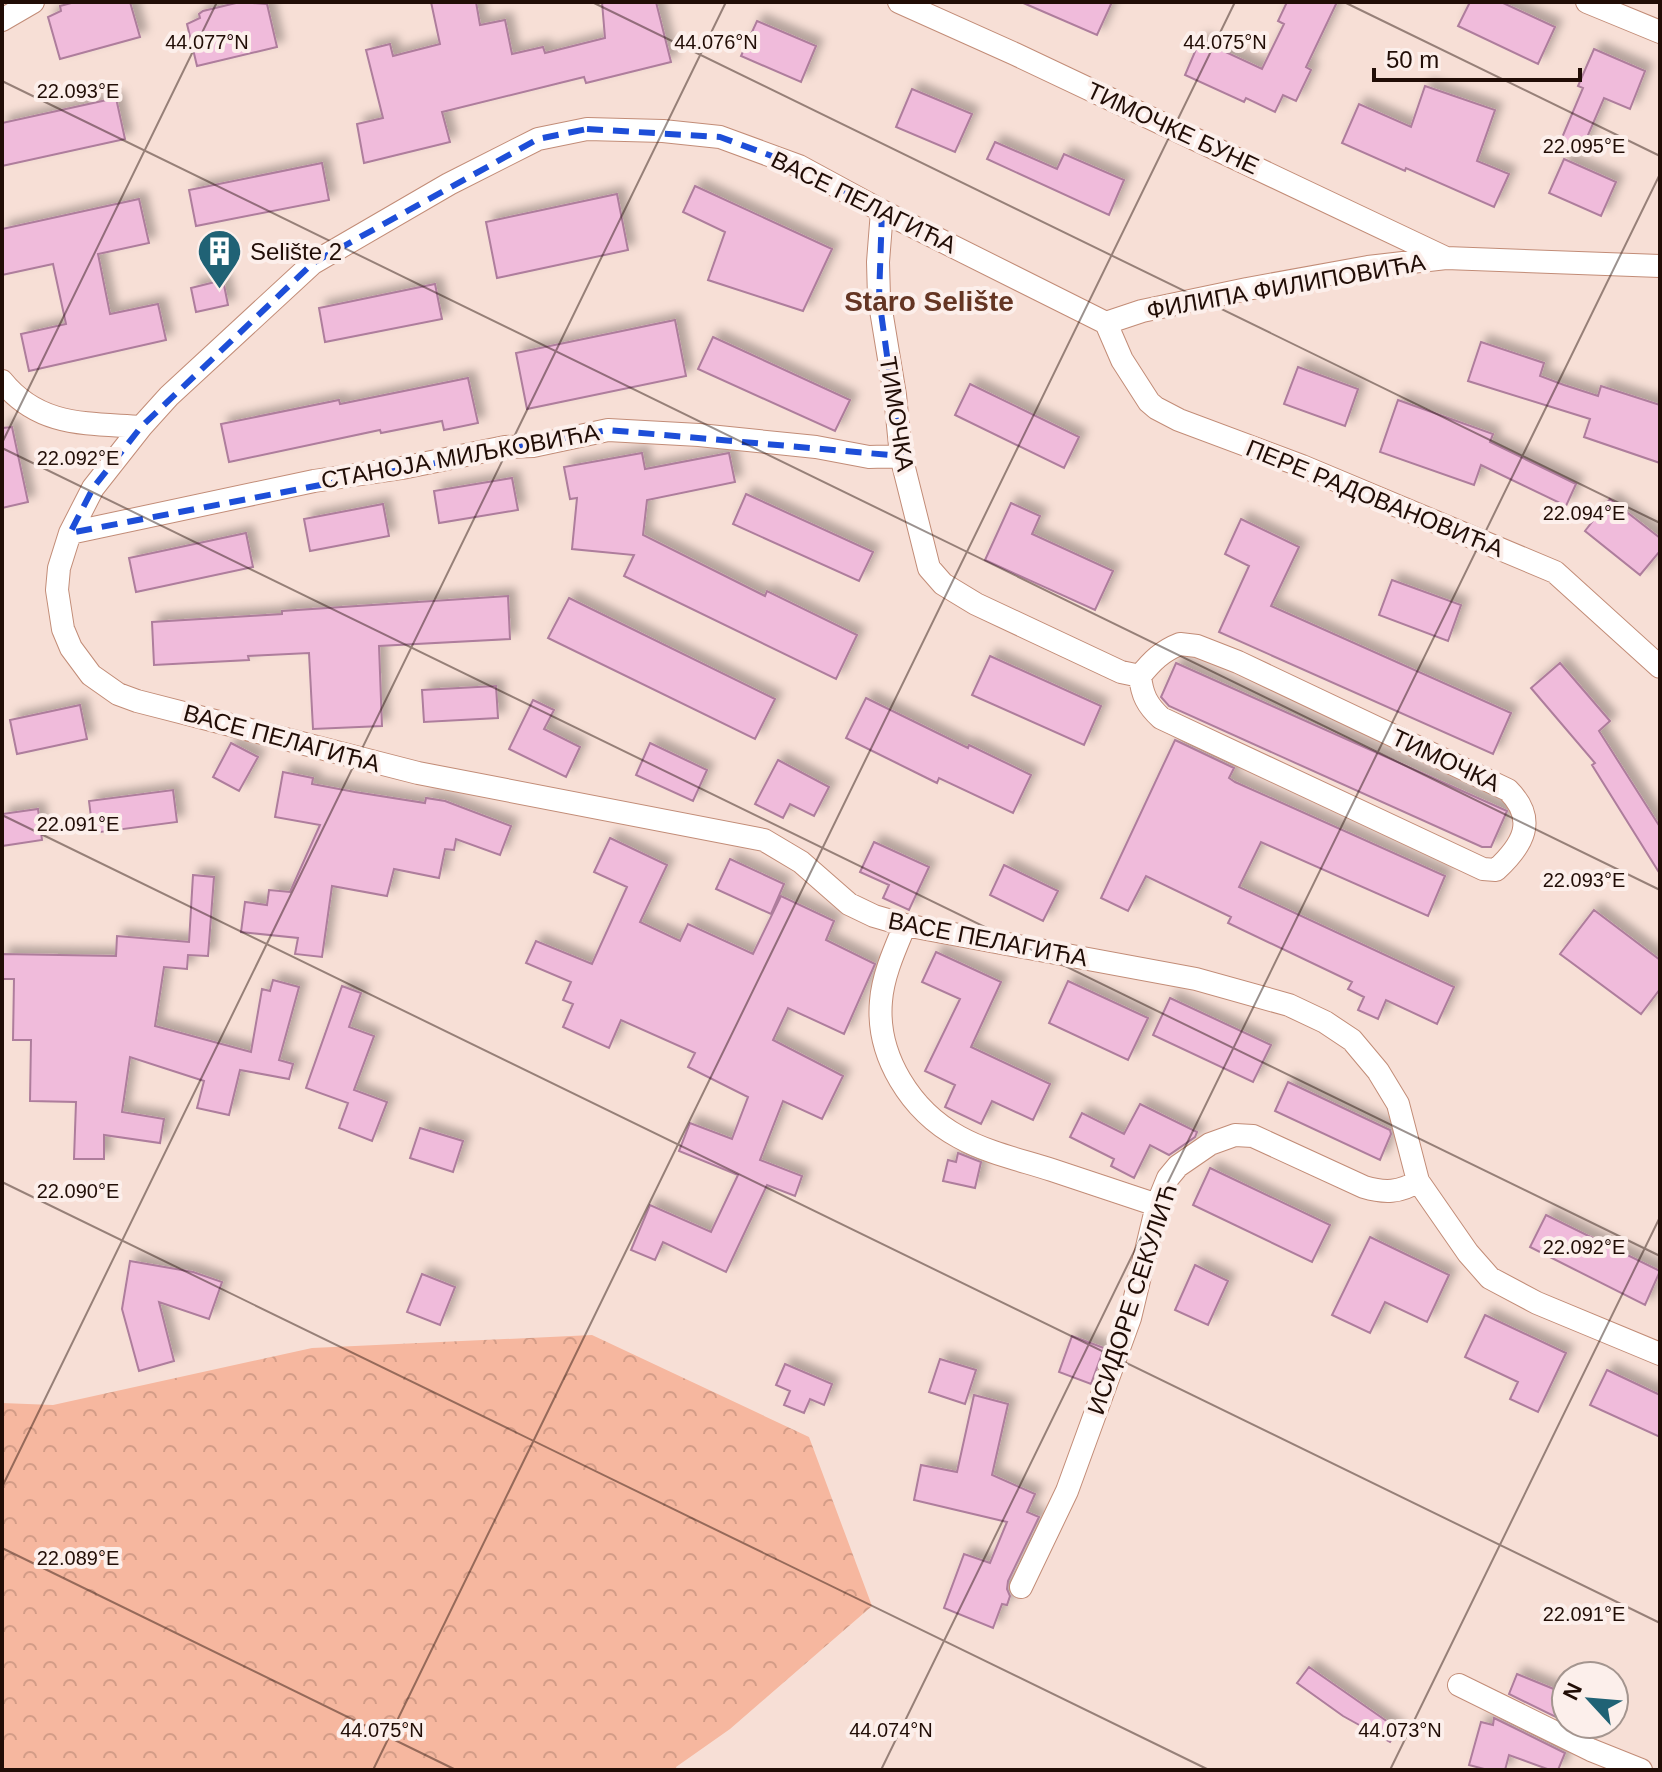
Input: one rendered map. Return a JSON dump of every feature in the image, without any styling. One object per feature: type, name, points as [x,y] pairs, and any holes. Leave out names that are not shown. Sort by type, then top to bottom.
[{"type":"street","points":[[2,20],[33,2]]},
{"type":"street","name":"ТИМОЧКЕ БУНЕ","points":[[899,2],[1029,60],[1446,258]]},
{"type":"street","points":[[1587,2],[1660,32]]},
{"type":"street","name":"ВАСЕ ПЕЛАГИЋА","points":[[1106,323],[799,166],[720,137],[663,131],[587,129],[538,139],[449,184],[313,263],[169,396],[93,488],[70,533],[61,559],[57,590],[63,629],[81,664],[118,694],[418,773],[764,840],[801,862],[849,904],[874,916],[905,925],[1196,979],[1289,1005],[1325,1022],[1352,1040],[1378,1071],[1398,1104],[1418,1181],[1468,1253],[1490,1278],[1537,1303],[1660,1354]]},
{"type":"street","name":"ТИМОЧКА","points":[[882,211],[879,298],[895,395],[901,456],[929,568],[943,584],[976,604],[1121,672],[1140,676]]},
{"type":"street","name":"ФИЛИПА ФИЛИПОВИЋА","points":[[1106,323],[1142,311],[1232,292],[1368,267],[1446,258],[1660,266]]},
{"type":"street","name":"ПЕРЕ РАДОВАНОВИЋА","points":[[1106,323],[1122,360],[1156,408],[1555,572],[1660,667]]},
{"type":"street","points":[[2,381],[16,398],[37,413],[93,424],[141,427]]},
{"type":"street","name":"СТАНОЈА МИЉКОВИЋА","points":[[70,533],[314,481],[402,468],[505,447],[533,446],[608,430],[699,435],[816,447],[869,457],[901,456]]},
{"type":"street","name":"ТИМОЧКА","points":[[1180,644],[1197,646],[1238,662],[1508,790],[1524,811],[1525,825],[1520,844],[1496,870],[1470,864],[1161,718],[1149,706],[1142,692],[1140,676],[1154,658],[1180,644]]},
{"type":"street","points":[[905,925],[887,974],[880,1021],[892,1066],[919,1105],[935,1121],[977,1146],[1157,1205]]},
{"type":"street","name":"ИСИДОРЕ СЕКУЛИЋ","points":[[1021,1587],[1067,1491],[1130,1318],[1157,1205],[1168,1178],[1178,1166],[1210,1144],[1235,1135],[1253,1136],[1364,1187],[1382,1192],[1408,1188],[1418,1181]]},
{"type":"street","points":[[1459,1685],[1591,1750],[1641,1770]]},
{"type":"highlighted area","points":[[587,129],[720,137],[799,166],[882,211],[879,298],[901,456],[608,430],[70,533],[93,488],[141,427],[313,263],[538,139]]},
{"type":"green space","points":[[592,1335],[809,1437],[872,1606],[730,1729],[676,1767],[677,1770],[2,1770],[2,1403],[53,1405],[312,1348]]},
{"type":"building","points":[[75,2],[130,2],[140,37],[60,59],[48,17],[61,11],[60,6]]},
{"type":"building","points":[[240,2],[267,4],[277,47],[197,66],[187,24],[200,18],[199,14],[203,11]]},
{"type":"building","points":[[431,2],[476,2],[480,25],[505,20],[512,54],[543,47],[545,53],[605,38],[602,2],[656,2],[671,62],[586,83],[584,77],[442,112],[450,142],[364,163],[357,124],[383,118],[366,50],[390,44],[393,56],[440,44]]},
{"type":"building","points":[[1021,2],[1112,2],[1097,35]]},
{"type":"building","points":[[1287,2],[1337,2],[1306,67],[1311,70],[1296,101],[1283,95],[1275,112],[1246,98],[1244,102],[1185,75],[1200,40],[1262,69],[1284,24],[1278,21]]},
{"type":"building","points":[[1470,2],[1501,2],[1555,27],[1538,64],[1458,26]]},
{"type":"building","points":[[757,21],[816,46],[801,82],[741,56]]},
{"type":"building","points":[[1594,49],[1645,71],[1630,109],[1604,98],[1582,149],[1561,140],[1583,88],[1578,86]]},
{"type":"building","points":[[1425,86],[1495,110],[1477,161],[1509,174],[1494,207],[1342,143],[1359,104],[1411,127]]},
{"type":"building","points":[[912,89],[972,114],[955,152],[896,127]]},
{"type":"building","points":[[116,98],[125,139],[2,166],[2,123]]},
{"type":"building","points":[[995,142],[1057,169],[1064,154],[1124,180],[1109,215],[987,159]]},
{"type":"building","points":[[1564,159],[1616,182],[1601,216],[1549,193]]},
{"type":"building","points":[[322,163],[329,200],[196,226],[189,190]]},
{"type":"building","points":[[695,186],[832,249],[803,311],[708,280],[725,232],[683,212]]},
{"type":"building","points":[[617,194],[628,250],[497,278],[486,222]]},
{"type":"building","points":[[139,199],[149,243],[98,254],[110,314],[158,304],[166,340],[29,371],[21,334],[66,324],[53,264],[2,275],[2,229]]},
{"type":"building","points":[[223,280],[228,305],[196,312],[191,288]]},
{"type":"building","points":[[435,284],[442,319],[325,342],[319,308]]},
{"type":"building","points":[[675,320],[686,376],[527,409],[516,353]]},
{"type":"building","points":[[713,337],[850,400],[835,431],[698,369]]},
{"type":"building","points":[[1481,342],[1544,363],[1540,376],[1564,385],[1598,396],[1601,386],[1660,405],[1660,463],[1584,437],[1590,419],[1468,381]]},
{"type":"building","points":[[1298,367],[1358,389],[1345,426],[1284,404]]},
{"type":"building","points":[[468,378],[478,423],[444,430],[442,421],[381,433],[380,430],[229,462],[221,424]]},
{"type":"building","points":[[970,384],[1079,437],[1064,468],[955,415]]},
{"type":"building","points":[[1398,400],[1493,434],[1490,442],[1576,484],[1566,506],[1481,465],[1474,485],[1380,452]]},
{"type":"building","points":[[12,427],[28,502],[2,508],[2,428]]},
{"type":"building","points":[[642,453],[645,469],[729,453],[735,482],[647,500],[643,535],[765,596],[767,591],[857,635],[836,679],[624,576],[634,555],[572,549],[577,498],[570,499],[564,467]]},
{"type":"building","points":[[512,478],[518,510],[439,523],[434,491]]},
{"type":"building","points":[[746,494],[873,552],[859,581],[733,524]]},
{"type":"building","points":[[1610,499],[1660,538],[1660,551],[1640,575],[1585,531]]},
{"type":"building","points":[[1011,503],[1040,516],[1032,534],[1113,571],[1095,610],[985,560]]},
{"type":"building","points":[[383,504],[389,536],[310,551],[304,519]]},
{"type":"building","points":[[1241,519],[1299,547],[1271,606],[1511,713],[1493,754],[1219,632],[1249,566],[1225,554]]},
{"type":"building","points":[[246,533],[253,567],[136,592],[129,558]]},
{"type":"building","points":[[1392,580],[1461,605],[1448,641],[1379,615]]},
{"type":"building","points":[[508,596],[510,639],[379,646],[382,726],[313,729],[309,653],[154,665],[152,622]]},
{"type":"building","points":[[569,598],[775,699],[755,739],[548,638]]},
{"type":"building","points":[[990,656],[1101,706],[1084,745],[972,695]]},
{"type":"building","points":[[1176,663],[1507,811],[1491,847],[1482,847],[1169,706],[1161,697]]},
{"type":"building","points":[[1560,663],[1610,721],[1599,731],[1660,827],[1660,874],[1592,765],[1595,763],[1531,688]]},
{"type":"building","points":[[496,686],[498,718],[424,722],[422,690]]},
{"type":"building","points":[[866,698],[1031,775],[1013,813],[939,778],[937,783],[846,738]]},
{"type":"building","points":[[533,700],[554,710],[544,729],[580,747],[566,777],[509,749]]},
{"type":"building","points":[[80,705],[87,739],[17,754],[10,720]]},
{"type":"building","points":[[1175,740],[1234,768],[1229,778],[1235,782],[1445,876],[1428,916],[1261,842],[1239,887],[1454,987],[1437,1024],[1386,1000],[1378,1019],[1358,1010],[1364,997],[1348,989],[1352,982],[1228,923],[1231,917],[1146,876],[1128,911],[1101,898]]},
{"type":"building","points":[[231,743],[258,757],[239,791],[213,777]]},
{"type":"building","points":[[650,743],[707,770],[693,801],[636,775]]},
{"type":"building","points":[[778,760],[829,787],[814,816],[790,804],[783,818],[755,804]]},
{"type":"building","points":[[283,772],[313,778],[312,784],[355,792],[425,803],[426,798],[445,801],[511,826],[500,855],[456,839],[454,850],[445,849],[439,878],[394,869],[387,896],[332,886],[322,957],[295,954],[298,938],[241,932],[245,902],[267,905],[269,890],[290,892],[320,825],[275,817]]},
{"type":"building","points":[[173,790],[177,822],[93,833],[89,801]]},
{"type":"building","points":[[38,809],[42,840],[2,846],[2,814]]},
{"type":"building","points":[[610,838],[667,865],[640,922],[680,941],[688,924],[753,954],[781,896],[834,921],[826,940],[875,964],[844,1034],[788,1008],[773,1040],[843,1076],[822,1119],[783,1101],[760,1160],[802,1176],[795,1196],[767,1185],[726,1272],[663,1242],[655,1260],[631,1250],[650,1205],[711,1232],[738,1175],[679,1151],[690,1123],[732,1139],[748,1097],[688,1067],[695,1053],[621,1020],[609,1048],[563,1027],[573,1004],[563,1000],[571,982],[526,963],[536,941],[592,964],[627,887],[594,872]]},
{"type":"building","points":[[874,842],[929,867],[909,910],[883,898],[889,885],[860,872]]},
{"type":"building","points":[[730,859],[784,884],[771,914],[716,889]]},
{"type":"building","points":[[1004,865],[1058,891],[1043,921],[990,895]]},
{"type":"building","points":[[193,875],[214,877],[208,956],[188,955],[187,969],[164,967],[155,1026],[251,1052],[262,989],[270,991],[273,980],[299,987],[279,1060],[293,1064],[289,1079],[240,1070],[229,1115],[197,1108],[204,1081],[130,1057],[122,1112],[164,1119],[160,1143],[104,1135],[104,1159],[74,1159],[76,1102],[30,1101],[31,1040],[13,1040],[14,979],[2,979],[2,954],[116,956],[117,936],[189,942]]},
{"type":"building","points":[[1594,910],[1660,960],[1660,989],[1641,1014],[1560,954]]},
{"type":"building","points":[[936,952],[1001,982],[971,1047],[1050,1084],[1033,1120],[992,1101],[981,1124],[945,1107],[955,1085],[925,1071],[960,999],[922,982]]},
{"type":"building","points":[[1068,981],[1148,1018],[1128,1060],[1049,1023]]},
{"type":"building","points":[[342,986],[361,993],[349,1027],[374,1036],[354,1090],[387,1102],[372,1141],[339,1128],[348,1103],[306,1088]]},
{"type":"building","points":[[1170,998],[1271,1045],[1253,1082],[1153,1035]]},
{"type":"building","points":[[1288,1082],[1390,1130],[1380,1160],[1275,1111]]},
{"type":"building","points":[[1140,1104],[1197,1132],[1195,1137],[1169,1155],[1150,1145],[1134,1178],[1111,1166],[1114,1159],[1070,1137],[1082,1113],[1124,1134]]},
{"type":"building","points":[[420,1128],[463,1141],[453,1172],[410,1158]]},
{"type":"building","points":[[958,1153],[981,1162],[975,1188],[943,1181],[948,1160],[956,1162]]},
{"type":"building","points":[[1210,1168],[1330,1225],[1312,1262],[1193,1205]]},
{"type":"building","points":[[1546,1215],[1660,1271],[1645,1305],[1530,1247]]},
{"type":"building","points":[[1370,1237],[1449,1275],[1427,1322],[1385,1302],[1370,1333],[1332,1315]]},
{"type":"building","points":[[130,1261],[193,1272],[222,1282],[209,1319],[159,1302],[174,1361],[139,1371],[122,1309]]},
{"type":"building","points":[[1195,1265],[1228,1281],[1208,1325],[1175,1310]]},
{"type":"building","points":[[422,1274],[455,1287],[440,1325],[407,1312]]},
{"type":"building","points":[[1485,1315],[1566,1353],[1538,1412],[1510,1399],[1518,1382],[1465,1357]]},
{"type":"building","points":[[1072,1336],[1104,1348],[1091,1384],[1059,1372]]},
{"type":"building","points":[[940,1359],[976,1370],[965,1404],[929,1392]]},
{"type":"building","points":[[785,1364],[832,1384],[824,1405],[810,1399],[804,1413],[784,1405],[790,1391],[776,1385]]},
{"type":"building","points":[[1607,1370],[1660,1395],[1660,1437],[1590,1405]]},
{"type":"building","points":[[974,1395],[1008,1404],[992,1475],[1035,1494],[1027,1512],[1039,1517],[1008,1581],[1010,1596],[1007,1605],[1002,1604],[993,1628],[944,1608],[964,1554],[990,1563],[1007,1522],[914,1500],[921,1465],[957,1472]]},
{"type":"building","points":[[1309,1667],[1398,1729],[1390,1742],[1343,1716],[1297,1683]]},
{"type":"building","points":[[1517,1674],[1550,1687],[1550,1714],[1509,1694]]},
{"type":"building","points":[[1494,1718],[1565,1753],[1558,1770],[1509,1755],[1505,1770],[1469,1765],[1481,1722],[1493,1725]]},
{"type":"place","name":"Selište 2","points":[[219,290]]},
{"type":"district","name":"Staro Selište","points":[[929,301]]}]
